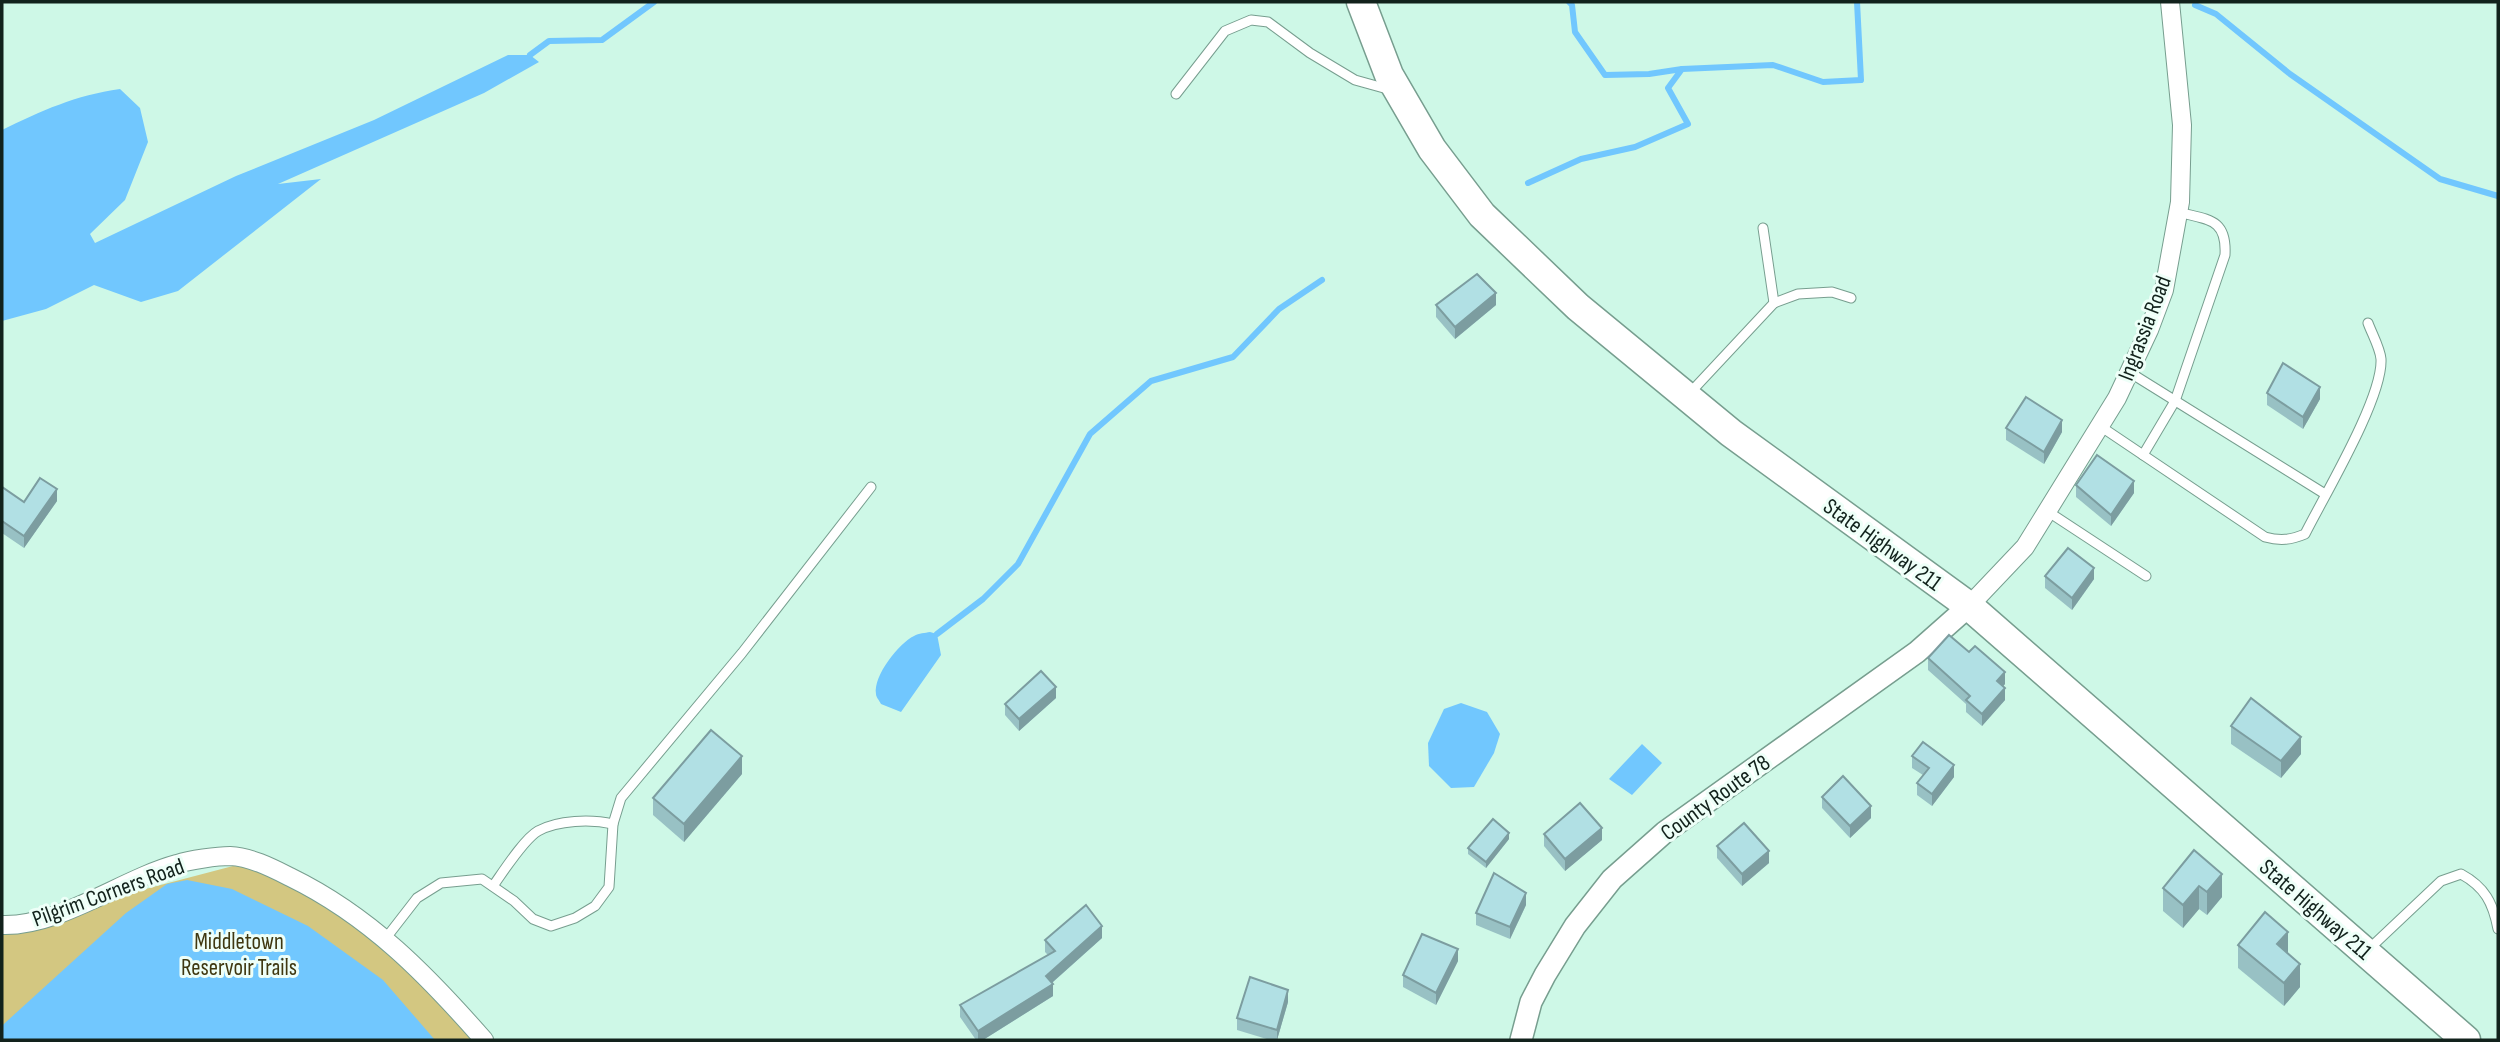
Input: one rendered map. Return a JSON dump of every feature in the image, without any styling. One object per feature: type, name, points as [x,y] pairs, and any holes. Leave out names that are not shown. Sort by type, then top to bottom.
[{"type":"main road","name":"State Highway 211","points":[[1361,2],[1389,75],[1432,149],[1482,215],[1578,307],[1731,433],[1969,606],[2466,1040]]},
{"type":"street","name":"Ingrassia Road","points":[[1969,606],[2025,547],[2129,372],[2164,290],[2178,212],[2182,125],[2170,2]]},
{"type":"street","name":"County Route 78","points":[[1521,1040],[1531,1002],[1545,975],[1574,926],[1612,879],[1665,832],[1917,652],[1969,606]]},
{"type":"street","name":"Pilgrim Corners Road","points":[[2,925],[44,919],[178,863],[230,856],[266,865],[319,891],[386,938],[439,989],[484,1040]]},
{"type":"lane","points":[[1176,94],[1225,31],[1251,20],[1268,22],[1310,53],[1355,80],[1399,92]]},
{"type":"lane","points":[[2143,454],[2175,401],[2225,255],[2226,242],[2223,232],[2215,222],[2178,212]]},
{"type":"lane","points":[[1763,228],[1774,303]]},
{"type":"lane","points":[[1687,397],[1774,303],[1798,294],[1832,292],[1851,298]]},
{"type":"lane","points":[[2099,426],[2265,537],[2291,540],[2305,534],[2357,432],[2379,381],[2381,357],[2368,323]]},
{"type":"lane","points":[[2129,372],[2325,494]]},
{"type":"lane","points":[[386,938],[417,898],[440,883],[482,879],[514,901],[533,919],[551,926],[575,918],[595,906],[610,887],[613,824],[621,798],[742,653],[870,487]]},
{"type":"lane","points":[[2047,510],[2146,576]]},
{"type":"lane","points":[[493,886],[537,831],[563,823],[599,821],[613,824]]},
{"type":"lane","points":[[2365,953],[2441,881],[2461,874],[2474,881],[2494,906],[2498,929]]},
{"type":"green space","name":"Middletown Reservoir Trails","points":[[233,866],[255,868],[312,898],[364,932],[490,1040],[2,1040],[2,921],[115,897]]},
{"type":"water","points":[[508,55],[530,55],[539,62],[484,93],[278,184],[321,179],[178,291],[141,302],[94,285],[46,309],[2,321],[2,130],[59,105],[88,95],[120,89],[140,108],[148,142],[125,200],[90,234],[95,243],[236,176],[374,120]]},
{"type":"water","points":[[918,634],[937,634],[941,655],[901,712],[881,704],[876,695],[876,687],[888,661],[908,640]]},
{"type":"water","points":[[1461,703],[1487,712],[1500,734],[1494,753],[1474,787],[1451,788],[1429,766],[1428,743],[1444,709]]},
{"type":"water","points":[[1642,744],[1662,763],[1632,795],[1609,779]]},
{"type":"water","name":"Middletown Reservoir Trails","points":[[187,880],[232,889],[308,926],[383,980],[435,1040],[2,1040],[2,1026],[126,913],[167,884]]},
{"type":"building","points":[[1477,274],[1496,293],[1455,327],[1436,305]]},
{"type":"building","points":[[2283,363],[2320,387],[2303,417],[2267,393]]},
{"type":"building","points":[[2026,397],[2062,420],[2044,452],[2006,428]]},
{"type":"building","points":[[2097,455],[2134,481],[2111,515],[2076,485]]},
{"type":"building","points":[[40,478],[57,489],[24,536],[2,521],[2,487],[24,502]]},
{"type":"building","points":[[2068,548],[2094,568],[2072,598],[2045,576]]},
{"type":"building","points":[[1949,635],[1969,652],[1975,646],[2005,672],[1997,681],[2005,688],[1982,714],[1966,700],[1970,696],[1928,658]]},
{"type":"building","points":[[1041,671],[1056,687],[1019,719],[1005,704]]},
{"type":"building","points":[[2251,698],[2301,737],[2281,761],[2231,726]]},
{"type":"building","points":[[711,730],[742,756],[684,824],[653,798]]},
{"type":"building","points":[[1923,742],[1954,765],[1932,794],[1917,783],[1929,768],[1912,756]]},
{"type":"building","points":[[1843,776],[1871,806],[1850,826],[1822,797]]},
{"type":"building","points":[[1580,803],[1602,828],[1565,859],[1544,834]]},
{"type":"building","points":[[1493,819],[1509,833],[1486,862],[1468,848]]},
{"type":"building","points":[[1744,823],[1769,851],[1742,874],[1717,846]]},
{"type":"building","points":[[2194,850],[2222,874],[2207,892],[2199,886],[2183,905],[2163,888]]},
{"type":"building","points":[[1494,873],[1526,893],[1510,927],[1476,913]]},
{"type":"building","points":[[1086,905],[1102,926],[1046,976],[1053,984],[978,1031],[960,1005],[1055,951],[1045,940]]},
{"type":"building","points":[[2265,912],[2288,932],[2277,944],[2300,964],[2284,983],[2238,945]]},
{"type":"building","points":[[1422,934],[1458,949],[1436,993],[1403,975]]},
{"type":"building","points":[[1250,977],[1288,990],[1277,1030],[1237,1018]]},
{"type":"waterway","points":[[530,55],[549,41],[602,40],[654,2]]},
{"type":"waterway","points":[[1569,2],[1572,5],[1575,32],[1605,75],[1649,74],[1682,69]]},
{"type":"waterway","points":[[1528,183],[1581,159],[1635,147],[1688,124],[1668,88],[1682,69],[1773,65],[1823,82],[1861,80],[1857,2]]},
{"type":"waterway","points":[[2195,5],[2216,14],[2290,74],[2440,179],[2498,196]]},
{"type":"waterway","points":[[937,634],[983,599],[1018,564],[1090,434],[1151,381],[1233,357],[1279,309],[1322,280]]}]
